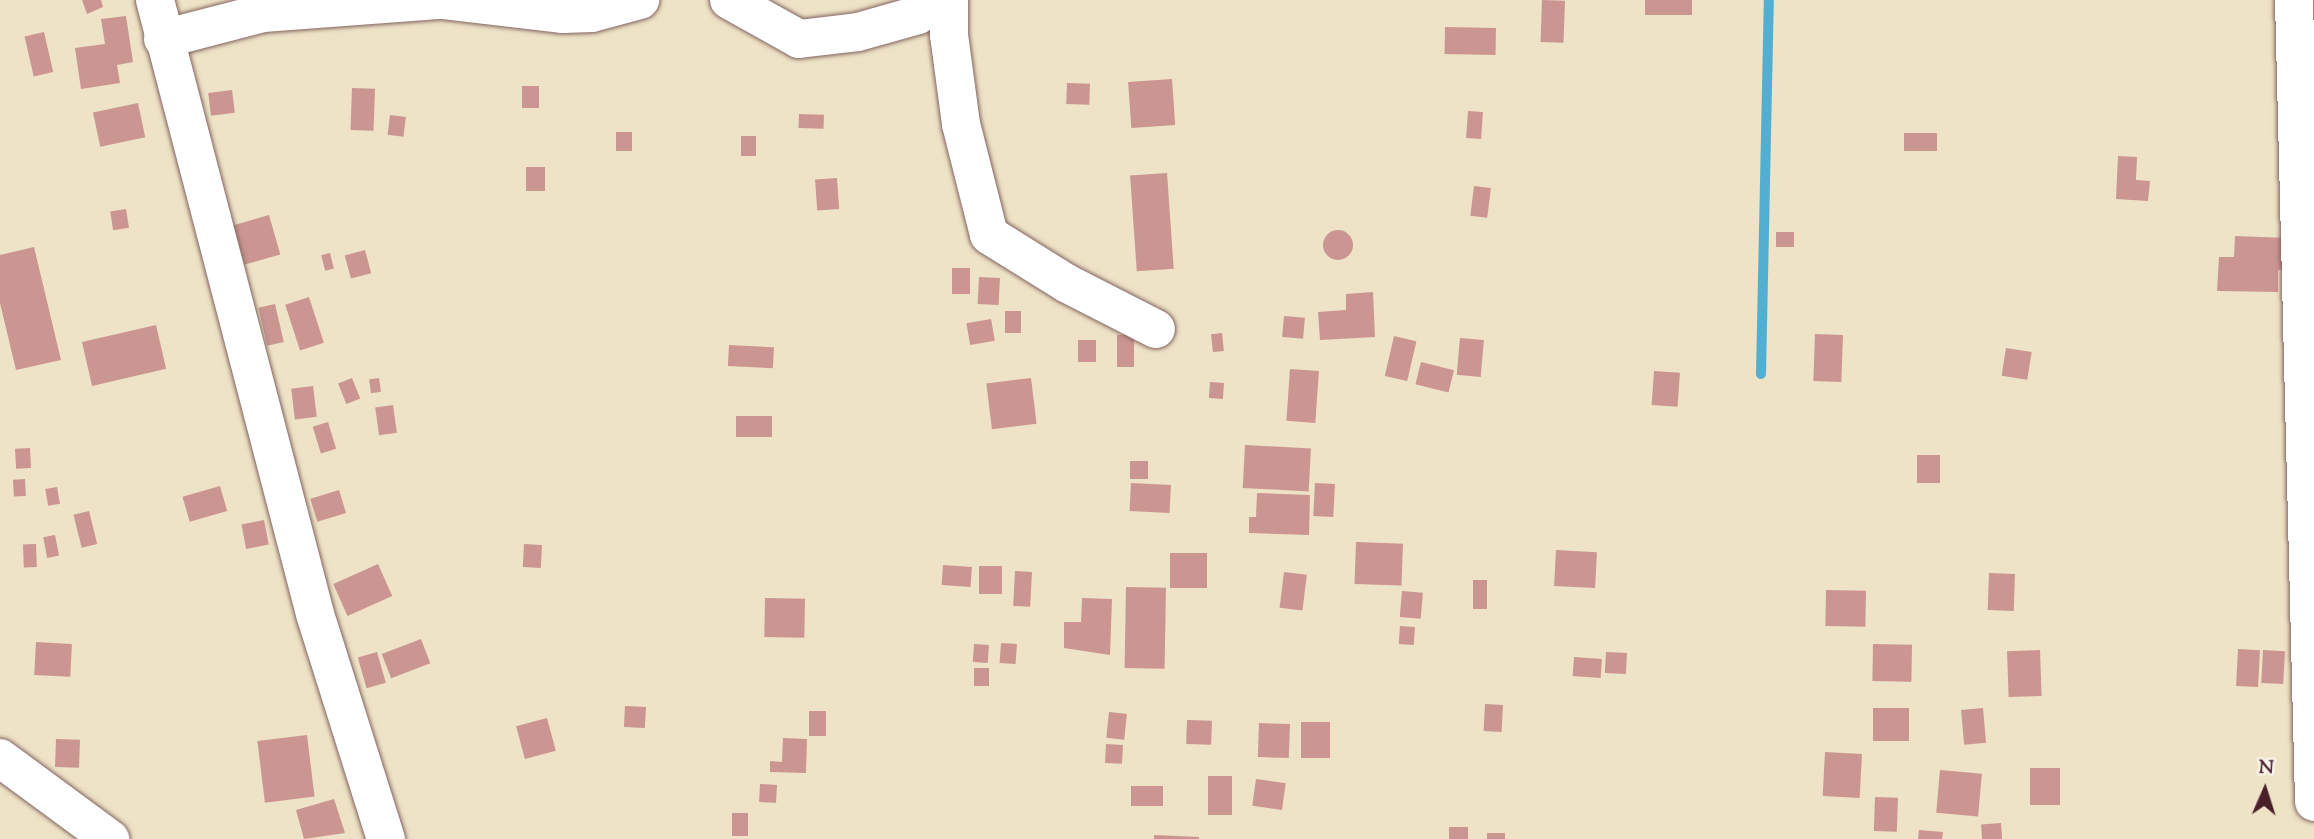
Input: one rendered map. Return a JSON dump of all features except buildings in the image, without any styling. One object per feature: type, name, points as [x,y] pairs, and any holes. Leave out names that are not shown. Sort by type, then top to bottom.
[{"type":"street","points":[[155,0],[315,614],[386,839]]},
{"type":"street","points":[[163,39],[263,13],[442,0],[564,14],[592,13],[640,0]]},
{"type":"street","points":[[729,0],[799,39],[870,29],[918,15],[936,0]]},
{"type":"street","points":[[949,0],[949,36],[961,124],[989,235],[1066,283],[1156,330]]},
{"type":"street","points":[[2294,0],[2314,802]]},
{"type":"street","points":[[0,758],[110,839]]},
{"type":"waterway","points":[[1761,374],[1769,0]]}]
